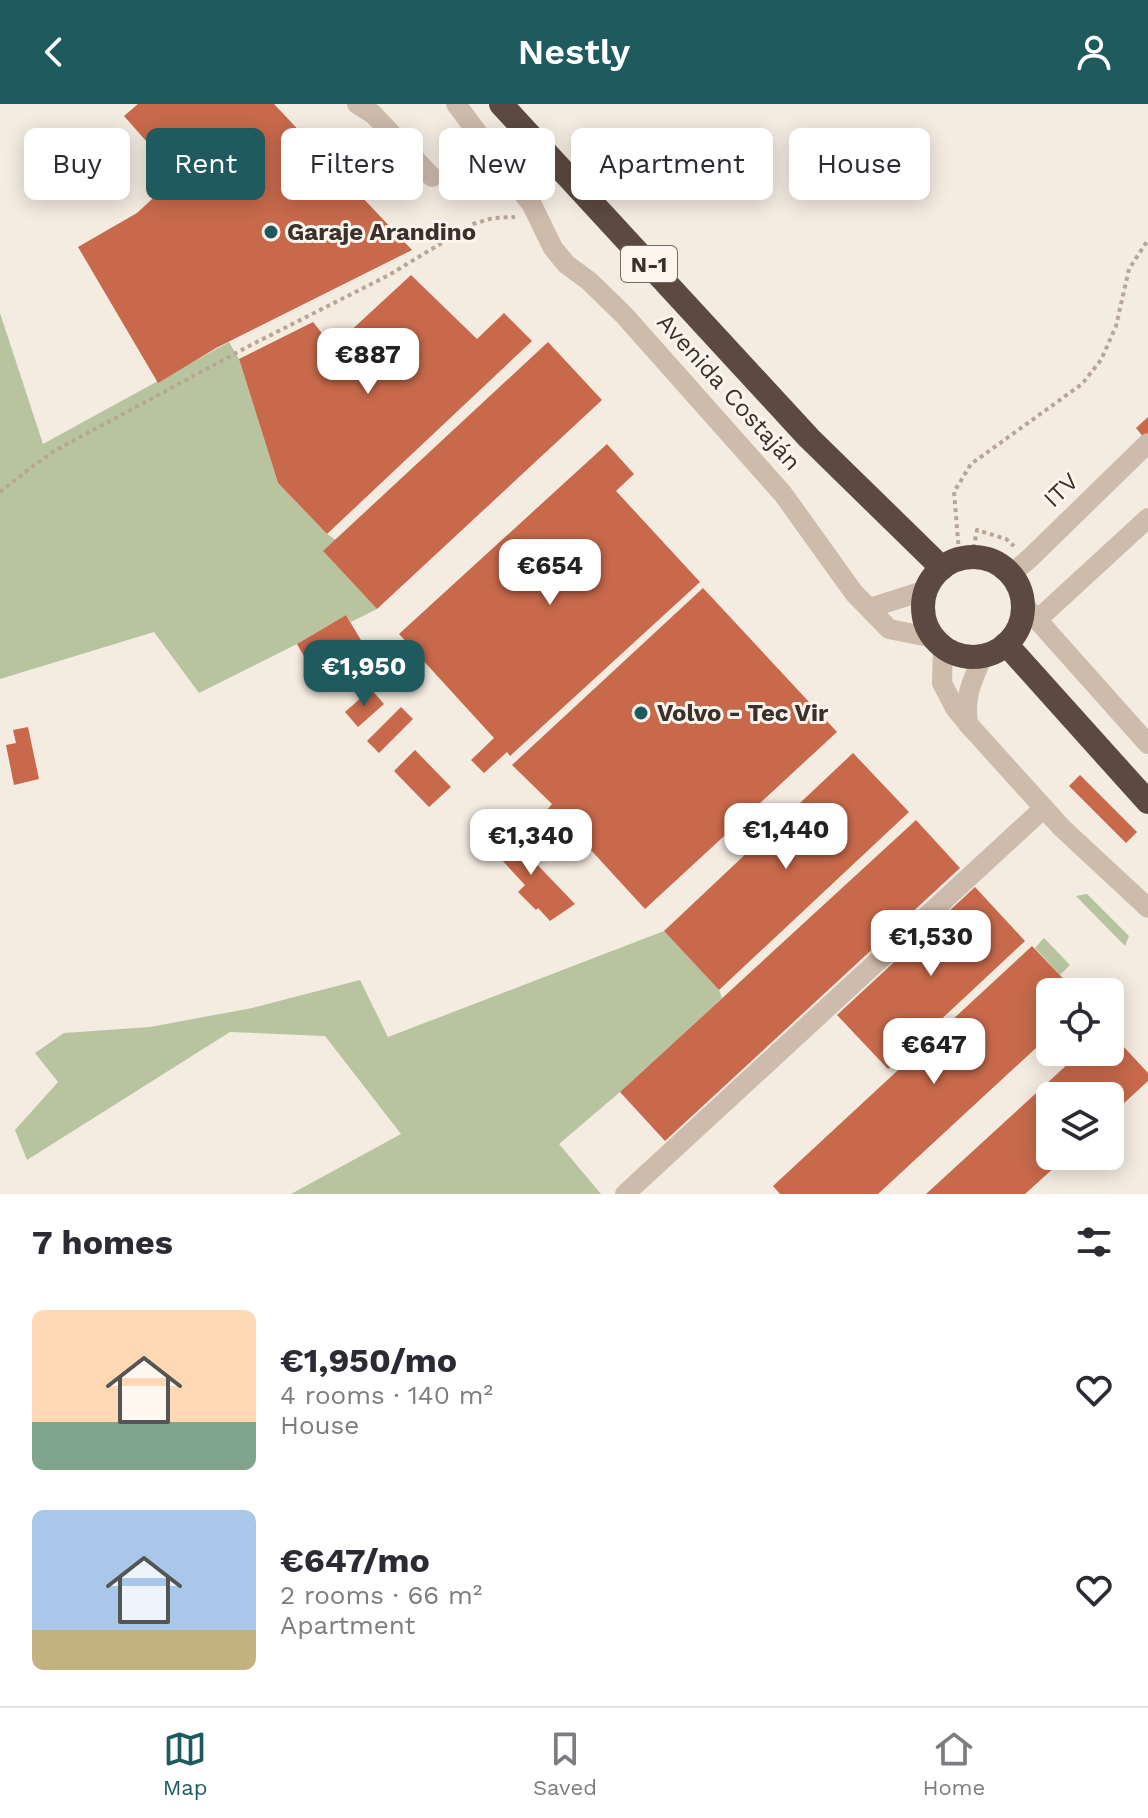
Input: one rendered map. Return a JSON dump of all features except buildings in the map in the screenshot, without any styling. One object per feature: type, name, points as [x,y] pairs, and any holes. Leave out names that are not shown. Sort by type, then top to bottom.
[{"type":"highway","name":"Avenida Costaján","points":[[501,104],[515,114],[809,438],[950,563]]},
{"type":"highway","points":[[972,556],[983,557],[1003,566],[1011,574],[1030,612],[1006,644],[995,652],[969,657],[955,654],[938,642],[926,624],[923,606],[932,577],[950,563],[972,556]]},
{"type":"highway","points":[[1006,644],[1148,802]]},
{"type":"street","points":[[357,104],[373,114],[432,177]]},
{"type":"street","name":"Avenida Costaján","points":[[456,104],[532,205],[553,248],[566,264],[589,281],[624,315],[783,494],[854,593],[889,629],[938,642]]},
{"type":"street","name":"ITV","points":[[1011,574],[1148,443]]},
{"type":"street","points":[[1148,518],[1030,612],[1148,744]]},
{"type":"street","points":[[870,608],[926,590]]},
{"type":"street","points":[[938,642],[942,683],[955,708],[1062,828],[1148,908]]},
{"type":"street","points":[[968,724],[965,708],[968,692],[983,656]]},
{"type":"street","points":[[625,1194],[1044,808]]},
{"type":"path","points":[[0,492],[56,450],[389,275],[473,224],[493,218],[537,216]]},
{"type":"path","points":[[950,563],[954,492],[971,464],[1082,384],[1101,360],[1116,326],[1129,269],[1148,240]]},
{"type":"green space","points":[[0,313],[43,444],[229,342],[239,359],[278,483],[336,540],[324,552],[377,609],[351,622],[346,615],[297,644],[199,693],[154,632],[0,679]]},
{"type":"green space","points":[[1087,894],[1129,936],[1125,946],[1076,896]]},
{"type":"green space","points":[[664,931],[719,990],[722,998],[559,1144],[601,1194],[291,1194],[401,1134],[325,1036],[230,1032],[27,1160],[15,1130],[58,1082],[35,1053],[64,1033],[150,1027],[252,1008],[360,980],[388,1037]]},
{"type":"green space","points":[[1044,938],[1070,965],[1060,975],[1035,948]]},
{"type":"place","name":"Garaje Arandino","points":[[271,232]]},
{"type":"place","name":"Volvo - Tec Vir","points":[[641,713]]}]
